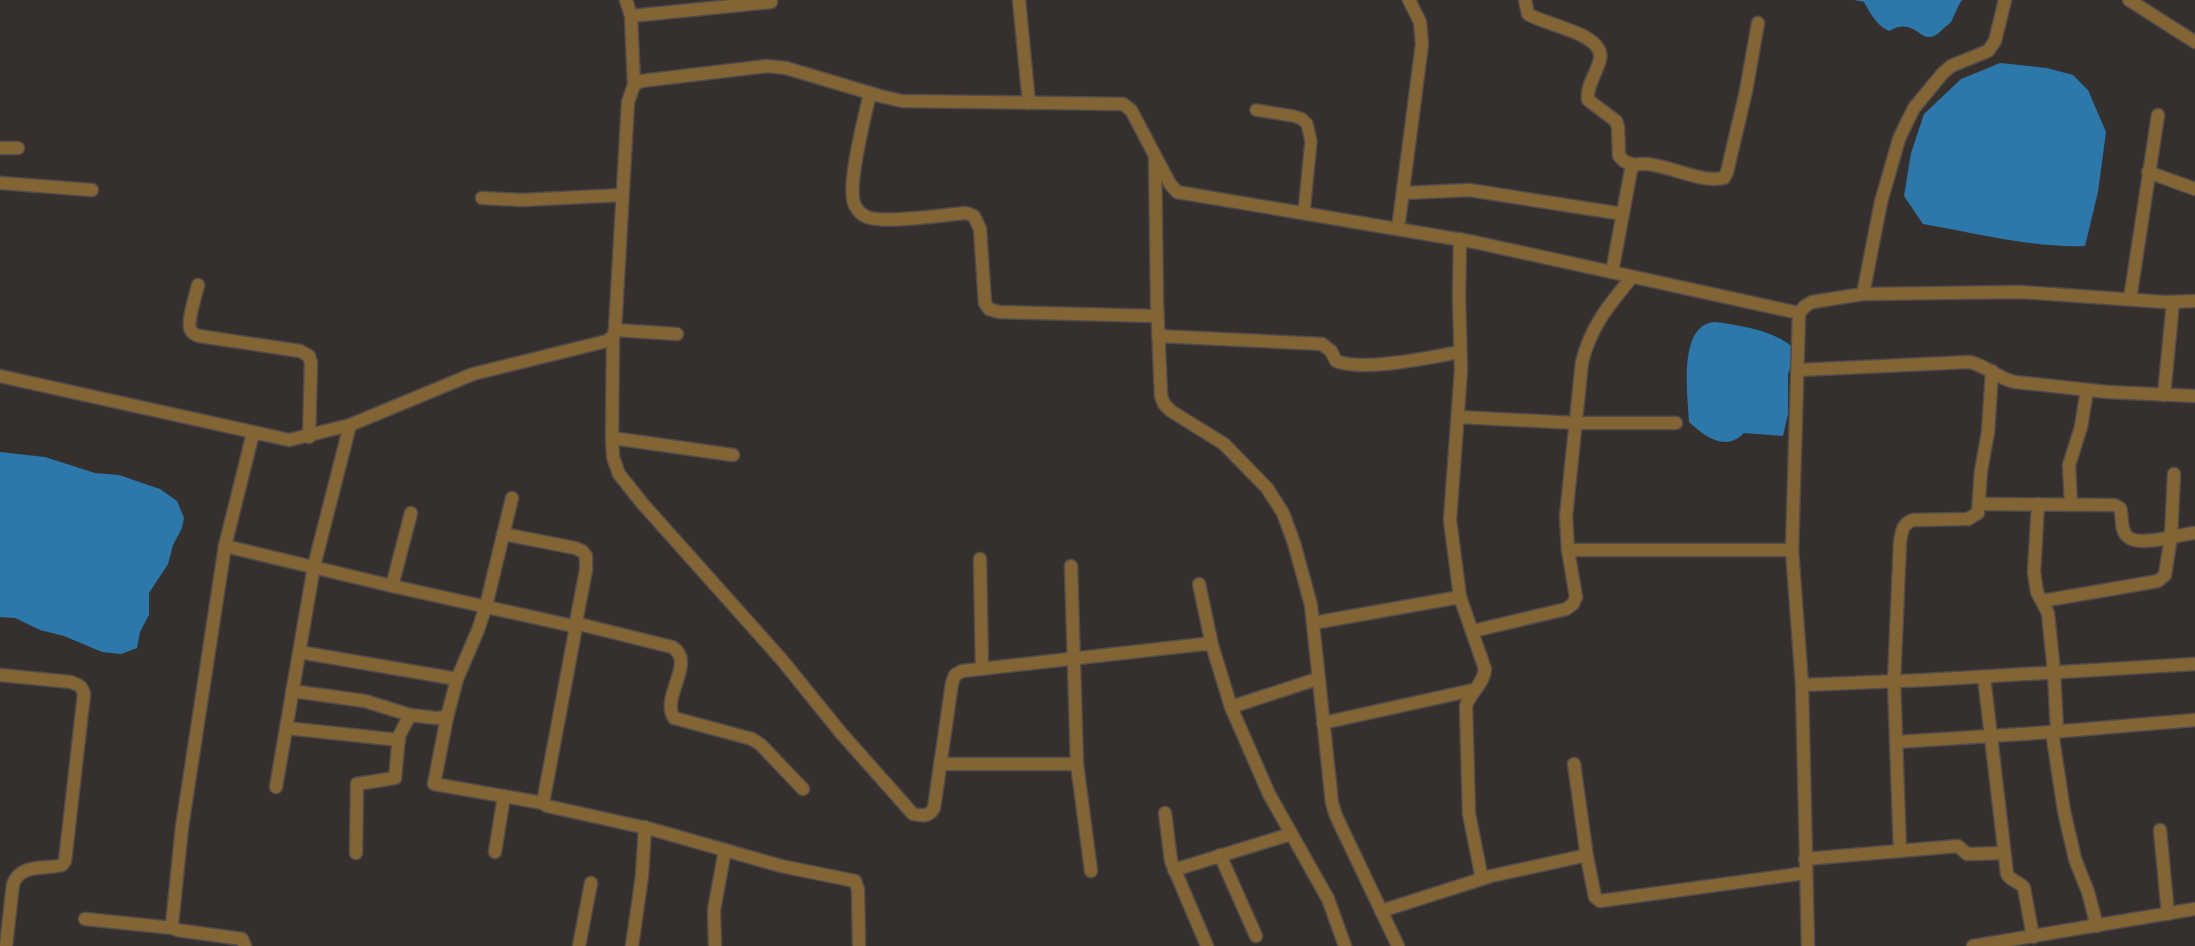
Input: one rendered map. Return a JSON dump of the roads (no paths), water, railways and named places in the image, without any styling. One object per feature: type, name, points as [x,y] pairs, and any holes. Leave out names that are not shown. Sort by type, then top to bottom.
[{"type":"street","points":[[626,0],[631,16],[634,85],[628,102],[614,333],[613,456],[620,474],[642,502],[782,660],[841,733],[913,814],[926,816],[931,813],[952,683],[955,675],[962,671],[1204,644],[1212,645]]},
{"type":"street","points":[[1019,0],[1029,103]]},
{"type":"street","points":[[1398,228],[1422,44],[1420,22],[1409,0]]},
{"type":"street","points":[[1525,0],[1528,14],[1533,18],[1562,27],[1589,39],[1600,49],[1600,60],[1588,93],[1588,100],[1616,121],[1619,156],[1624,162],[1710,178],[1724,178],[1728,167],[1746,91],[1758,23]]},
{"type":"street","points":[[1863,294],[1881,202],[1899,139],[1907,122],[1914,108],[1951,66],[1988,51],[1995,42],[2005,0]]},
{"type":"street","points":[[2129,0],[2195,42]]},
{"type":"street","points":[[631,16],[741,2],[771,2]]},
{"type":"street","points":[[634,85],[641,81],[776,66],[870,94],[902,101],[1123,104],[1131,110],[1170,184],[1177,192],[1460,239],[1799,314]]},
{"type":"street","points":[[870,94],[858,146],[853,188],[853,201],[857,210],[862,215],[882,220],[966,213],[974,216],[980,229],[985,303],[989,309],[999,312],[1157,316]]},
{"type":"street","points":[[2130,299],[2158,115]]},
{"type":"street","points":[[0,148],[18,148]]},
{"type":"street","points":[[1155,154],[1159,380],[1164,404],[1171,411],[1224,444],[1267,488],[1283,513],[1294,543],[1309,598],[1332,803],[1336,816],[1398,946]]},
{"type":"street","points":[[1612,272],[1631,170],[1634,165]]},
{"type":"street","points":[[2148,172],[2195,189]]},
{"type":"street","points":[[0,182],[92,190]]},
{"type":"street","points":[[1403,194],[1469,190],[1623,214]]},
{"type":"street","points":[[482,198],[522,200],[622,195]]},
{"type":"street","points":[[1460,239],[1459,417],[1450,520],[1460,597],[1485,669],[1484,676],[1473,690],[1466,706],[1468,803],[1471,828],[1482,879]]},
{"type":"street","points":[[1473,631],[1566,609],[1573,604],[1576,597],[1568,550],[1566,516],[1582,362],[1586,347],[1602,314],[1632,277]]},
{"type":"street","points":[[198,286],[190,318],[189,327],[192,333],[199,336],[300,351],[309,356],[311,364],[309,436]]},
{"type":"street","points":[[1808,946],[1802,685],[1792,550],[1799,314],[1805,306],[1812,302],[1863,294],[2020,292],[2173,302],[2195,301]]},
{"type":"street","points":[[2164,395],[2173,302]]},
{"type":"street","points":[[0,376],[289,440],[350,425],[473,374],[607,341],[614,333],[678,334]]},
{"type":"street","points":[[1158,336],[1322,344],[1327,346],[1336,361],[1350,364],[1394,363],[1460,352]]},
{"type":"street","points":[[1798,370],[1969,362],[1992,371],[2007,380],[2087,390],[2195,396]]},
{"type":"street","points":[[1900,851],[1894,681],[1900,542],[1903,526],[1906,522],[1913,520],[1974,517],[1978,513],[1981,471],[1988,432],[1992,371]]},
{"type":"street","points":[[2071,505],[2069,465],[2081,427],[2087,390]]},
{"type":"street","points":[[1459,417],[1576,423],[1676,423]]},
{"type":"street","points":[[276,787],[314,566],[350,425]]},
{"type":"street","points":[[173,928],[182,827],[225,546],[253,433]]},
{"type":"street","points":[[612,438],[733,456]]},
{"type":"street","points":[[2042,600],[2158,581],[2165,575],[2171,536],[2174,474]]},
{"type":"street","points":[[512,498],[486,606],[457,679],[447,717],[434,784],[543,803],[547,806],[646,827],[781,866],[855,881],[858,889],[859,946]]},
{"type":"street","points":[[1980,504],[2118,506],[2121,511],[2126,536],[2132,539],[2156,540],[2195,533]]},
{"type":"street","points":[[2038,504],[2034,572],[2037,592],[2048,613],[2054,672],[2055,732],[2064,811],[2075,859],[2088,892],[2097,926]]},
{"type":"street","points":[[392,586],[411,513]]},
{"type":"street","points":[[503,534],[575,548],[582,551],[586,556],[586,570],[543,803]]},
{"type":"street","points":[[225,546],[392,586],[575,625],[677,650],[681,660],[670,708],[674,718],[752,739],[761,744],[803,789]]},
{"type":"street","points":[[1568,550],[1792,550]]},
{"type":"street","points":[[980,559],[982,669]]},
{"type":"street","points":[[1071,566],[1077,764],[1091,871]]},
{"type":"street","points":[[1199,584],[1212,645],[1231,707],[1272,801],[1333,908],[1345,946]]},
{"type":"street","points":[[1313,623],[1460,597]]},
{"type":"street","points":[[299,652],[457,679]]},
{"type":"street","points":[[1802,685],[1984,677],[2195,664]]},
{"type":"street","points":[[0,675],[71,682],[83,688],[84,694],[65,861],[62,865],[55,867],[27,869],[16,876],[13,884],[6,946]]},
{"type":"street","points":[[1984,677],[2004,853],[2009,878],[2024,888],[2033,937]]},
{"type":"street","points":[[1231,707],[1318,679]]},
{"type":"street","points":[[1323,723],[1473,690]]},
{"type":"street","points":[[292,691],[365,701],[410,715],[436,718],[447,717]]},
{"type":"street","points":[[356,853],[357,784],[395,778],[399,740],[410,715]]},
{"type":"street","points":[[1896,742],[2055,732],[2195,720]]},
{"type":"street","points":[[286,728],[399,740]]},
{"type":"street","points":[[940,764],[1077,764]]},
{"type":"street","points":[[1574,764],[1587,857],[1595,897],[1600,901],[1806,873]]},
{"type":"street","points":[[495,852],[504,796]]},
{"type":"street","points":[[1165,813],[1171,861],[1207,946]]},
{"type":"street","points":[[632,946],[642,876],[646,827]]},
{"type":"street","points":[[2160,830],[2168,914]]},
{"type":"street","points":[[1174,870],[1291,834]]},
{"type":"street","points":[[1805,859],[1958,846],[1967,854],[2004,853]]},
{"type":"street","points":[[715,946],[714,910],[725,850]]},
{"type":"street","points":[[1220,856],[1256,936]]},
{"type":"street","points":[[1381,911],[1482,879],[1573,858],[1587,857]]},
{"type":"street","points":[[580,946],[591,883]]},
{"type":"street","points":[[1973,946],[2195,909]]},
{"type":"street","points":[[85,919],[173,928],[242,939],[245,946]]},
{"type":"lane","points":[[1256,110],[1293,116],[1302,119],[1307,124],[1311,141],[1304,212]]},
{"type":"water","points":[[1854,0],[1962,0],[1950,23],[1935,36],[1929,37],[1923,36],[1907,27],[1899,27],[1889,31],[1877,23],[1864,2]]},
{"type":"water","points":[[2000,63],[2047,68],[2073,75],[2088,90],[2106,132],[2098,192],[2085,246],[2044,245],[1923,224],[1904,196],[1911,153],[1924,114],[1961,79]]},
{"type":"water","points":[[1715,322],[1765,332],[1791,346],[1792,362],[1788,374],[1788,414],[1783,436],[1744,433],[1737,439],[1723,442],[1702,433],[1689,422],[1687,363],[1690,348],[1695,335],[1703,326]]},
{"type":"water","points":[[0,452],[45,457],[95,473],[119,475],[160,489],[177,501],[184,518],[182,528],[173,545],[168,564],[149,593],[149,615],[140,632],[137,648],[121,654],[102,652],[64,636],[40,630],[15,618],[0,617]]}]
